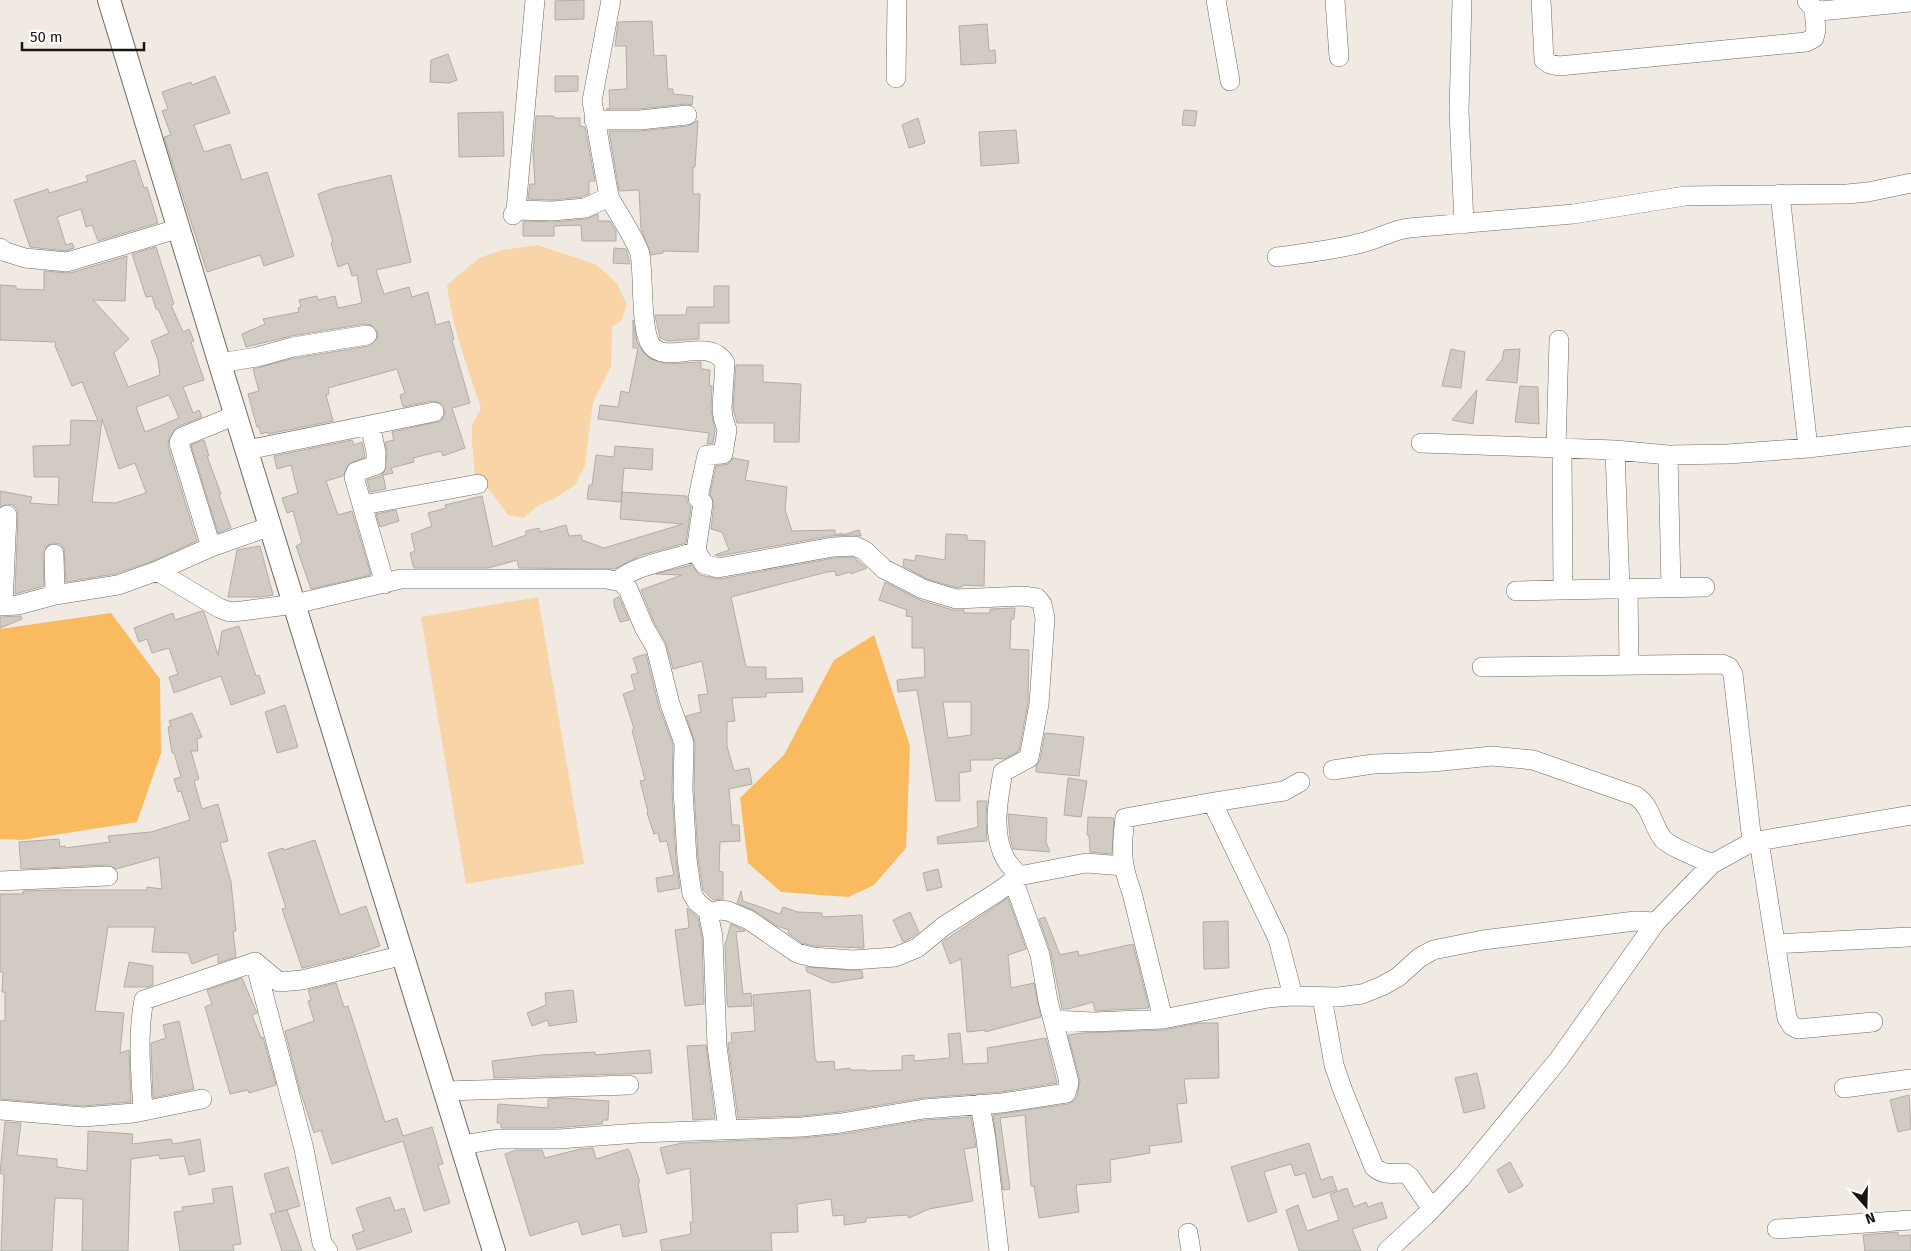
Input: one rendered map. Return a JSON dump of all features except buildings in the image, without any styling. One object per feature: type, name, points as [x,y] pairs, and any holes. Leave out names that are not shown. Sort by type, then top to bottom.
[{"type":"main road","points":[[108,0],[177,229],[271,526],[494,1251]]},
{"type":"street","points":[[535,0],[514,213],[585,208],[609,197]]},
{"type":"street","points":[[611,0],[592,101],[594,120],[609,197],[639,252],[646,329],[652,346],[660,352],[714,352],[721,356],[725,363],[722,408],[727,430],[723,454],[708,455],[698,498],[703,503],[696,550],[704,564],[718,568],[833,547],[854,546],[866,551],[884,569],[923,589],[956,599],[1024,596],[1037,598],[1042,604],[1045,618],[1039,704],[1029,758],[1003,772],[997,803],[1000,842],[1006,860],[1018,876]]},
{"type":"street","points":[[896,78],[897,0]]},
{"type":"street","points":[[1216,0],[1230,82]]},
{"type":"street","points":[[1335,0],[1339,57]]},
{"type":"street","points":[[1462,0],[1459,111],[1464,224]]},
{"type":"street","points":[[1541,0],[1544,60],[1559,66],[1806,42],[1814,38],[1816,30],[1811,5]]},
{"type":"street","points":[[1811,5],[1822,11],[1911,2]]},
{"type":"street","points":[[594,120],[640,120],[687,115]]},
{"type":"street","points":[[1277,258],[1361,243],[1398,230],[1573,214],[1685,196],[1868,192],[1911,183]]},
{"type":"street","points":[[1780,194],[1808,448]]},
{"type":"street","points":[[0,248],[25,258],[67,262],[177,229]]},
{"type":"street","points":[[220,363],[257,358],[292,347],[368,335]]},
{"type":"street","points":[[1558,340],[1563,590]]},
{"type":"street","points":[[247,450],[434,412]]},
{"type":"street","points":[[211,547],[179,443],[182,437],[236,415]]},
{"type":"street","points":[[370,425],[376,452],[376,465],[356,472],[354,477],[385,584]]},
{"type":"street","points":[[1421,443],[1615,450],[1668,454],[1728,454],[1808,448],[1911,436]]},
{"type":"street","points":[[1615,450],[1629,665]]},
{"type":"street","points":[[1668,454],[1671,588]]},
{"type":"street","points":[[363,505],[478,484]]},
{"type":"street","points":[[7,514],[2,606],[18,605],[55,595],[118,585],[158,571],[211,547],[271,526]]},
{"type":"street","points":[[158,571],[214,605],[230,612],[295,604],[401,579],[618,580],[638,568],[696,550]]},
{"type":"street","points":[[54,554],[55,595]]},
{"type":"street","points":[[618,580],[628,589],[656,648],[670,704],[684,743],[684,798],[687,859],[691,888],[697,902],[710,913]]},
{"type":"street","points":[[1516,592],[1705,587]]},
{"type":"street","points":[[1482,667],[1722,664],[1729,667],[1733,674],[1755,841],[1787,1018],[1792,1026],[1798,1029],[1873,1022]]},
{"type":"street","points":[[1333,770],[1373,764],[1432,762],[1492,756],[1533,760],[1636,796],[1644,802],[1663,839],[1669,844],[1712,864]]},
{"type":"street","points":[[1163,1019],[1132,893],[1125,874],[1121,846],[1125,818],[1284,791],[1300,782]]},
{"type":"street","points":[[1216,810],[1278,939],[1293,996]]},
{"type":"street","points":[[1387,1251],[1462,1178],[1558,1059],[1656,922],[1712,864],[1755,841],[1911,815]]},
{"type":"street","points":[[710,913],[720,910],[728,911],[748,920],[797,953],[812,957],[853,960],[895,957],[917,948],[944,926],[999,891],[1018,876],[1086,863],[1124,866]]},
{"type":"street","points":[[0,881],[108,876]]},
{"type":"street","points":[[462,1145],[498,1139],[559,1139],[638,1133],[802,1127],[841,1123],[924,1109],[1028,1100],[1066,1092],[1069,1083],[1053,1020],[1040,955],[1014,882],[1018,876]]},
{"type":"street","points":[[710,913],[713,937],[717,1046],[728,1130]]},
{"type":"street","points":[[1053,1020],[1094,1022],[1163,1019],[1268,998],[1362,994],[1398,977],[1424,954],[1454,945],[1635,921],[1656,922]]},
{"type":"street","points":[[1775,944],[1909,937]]},
{"type":"street","points":[[255,962],[279,982],[302,980],[404,955]]},
{"type":"street","points":[[142,1111],[140,1071],[144,1000],[255,962]]},
{"type":"street","points":[[255,962],[304,1148],[322,1242],[328,1251]]},
{"type":"street","points":[[1322,997],[1334,1065],[1374,1167],[1385,1174],[1405,1173],[1432,1209]]},
{"type":"street","points":[[1844,1088],[1911,1079]]},
{"type":"street","points":[[446,1091],[629,1085]]},
{"type":"street","points":[[0,1110],[82,1116],[142,1111],[202,1098]]},
{"type":"street","points":[[980,1104],[999,1251]]},
{"type":"street","points":[[1777,1229],[1911,1220]]},
{"type":"shaded area","points":[[537,245],[595,264],[617,283],[627,305],[621,321],[612,327],[611,367],[593,402],[585,465],[575,485],[554,499],[539,505],[523,518],[508,515],[491,492],[475,475],[472,425],[481,408],[457,332],[447,285],[479,258],[502,250]]},
{"type":"shaded area","points":[[538,597],[584,864],[466,884],[421,617]]},
{"type":"shaded area","points":[[111,613],[160,679],[161,753],[137,822],[22,840],[0,839],[0,629]]},
{"type":"shaded area","points":[[874,635],[910,746],[906,848],[874,885],[848,897],[781,892],[748,863],[740,798],[784,755],[834,660]]}]
